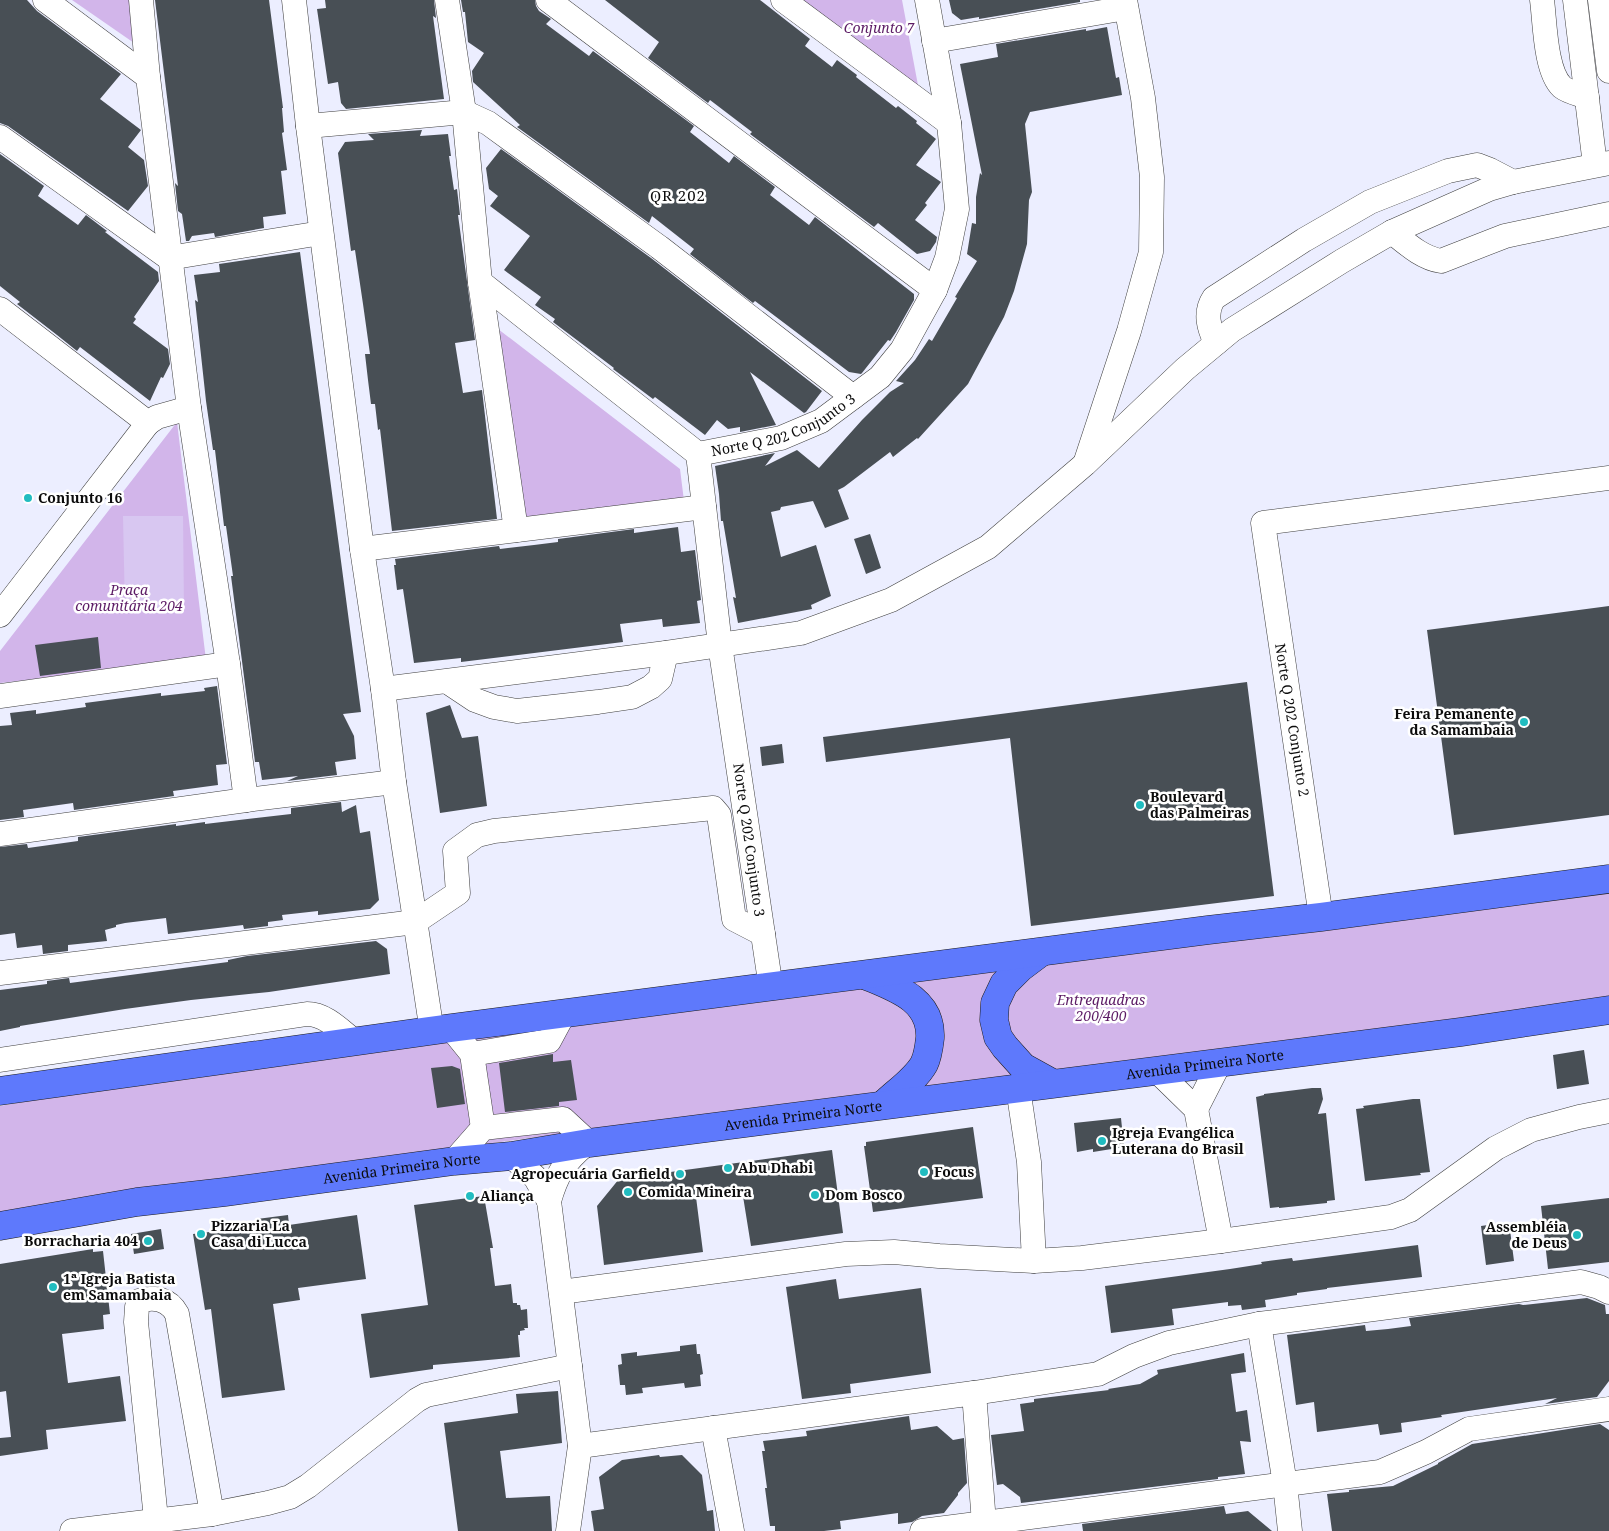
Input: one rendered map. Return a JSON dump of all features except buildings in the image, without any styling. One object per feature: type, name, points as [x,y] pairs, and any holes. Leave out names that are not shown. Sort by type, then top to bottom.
[{"type":"main road","points":[[0,1091],[442,1030],[1609,879]]},
{"type":"main road","points":[[1040,953],[1020,968],[1004,984],[995,1003],[994,1020],[998,1037],[1023,1067],[1052,1083]]},
{"type":"main road","points":[[866,975],[900,989],[916,1001],[927,1016],[930,1032],[929,1050],[924,1064],[913,1078],[883,1105]]},
{"type":"main road","name":"Avenida Primeira Norte","points":[[0,1226],[137,1202],[454,1161],[510,1156],[883,1105],[1461,1032],[1609,1010]]},
{"type":"street","points":[[45,0],[148,76]]},
{"type":"street","points":[[141,0],[169,258],[246,800]]},
{"type":"street","points":[[294,0],[308,126],[362,549],[415,922],[442,1030],[472,1054],[483,1128]]},
{"type":"street","points":[[447,0],[464,112],[480,282],[516,530]]},
{"type":"street","points":[[548,0],[935,290]]},
{"type":"street","points":[[783,0],[949,123]]},
{"type":"street","name":"Norte Q 202 Conjunto 3","points":[[771,988],[720,645],[698,454],[781,438],[821,421],[880,377],[902,350],[935,290],[947,258],[957,209],[949,123],[927,0]]},
{"type":"street","points":[[1542,0],[1550,63],[1557,82],[1563,88],[1587,97]]},
{"type":"street","points":[[383,689],[448,682],[801,634],[891,600],[988,547],[1085,464],[1185,369],[1232,330],[1342,261],[1392,232],[1489,189],[1513,182],[1602,164],[1587,97],[1575,0]]},
{"type":"street","points":[[1600,0],[1609,71]]},
{"type":"street","points":[[934,41],[1126,4],[1143,98],[1152,177],[1152,252],[1129,331],[1085,464]]},
{"type":"street","points":[[308,126],[464,112],[488,123],[659,247],[853,397]]},
{"type":"street","points":[[0,137],[169,258],[322,233]]},
{"type":"street","points":[[1216,343],[1210,329],[1208,315],[1209,304],[1214,298],[1304,240],[1370,202],[1448,171],[1477,165],[1513,182]]},
{"type":"street","points":[[1392,232],[1419,253],[1431,260],[1441,261],[1505,236],[1609,214]]},
{"type":"street","points":[[480,282],[698,454]]},
{"type":"street","points":[[0,309],[148,423]]},
{"type":"street","points":[[0,615],[148,423],[157,417],[189,408]]},
{"type":"street","name":"Norte Q 202 Conjunto 2","points":[[1321,917],[1263,523],[1609,478]]},
{"type":"street","points":[[362,549],[704,506]]},
{"type":"street","points":[[448,682],[475,700],[494,707],[517,711],[598,702],[632,696],[651,687],[660,679],[666,653]]},
{"type":"street","points":[[0,696],[228,664]]},
{"type":"street","points":[[0,834],[246,800],[394,782]]},
{"type":"street","points":[[0,973],[415,922],[458,893],[456,851],[477,835],[714,808],[719,815],[734,919],[763,934]]},
{"type":"street","points":[[0,1060],[307,1014],[316,1014],[326,1019],[355,1042]]},
{"type":"street","points":[[472,1054],[548,1041],[563,1015]]},
{"type":"street","points":[[1196,1109],[1220,1062]]},
{"type":"street","points":[[1156,1070],[1196,1109],[1221,1241]]},
{"type":"street","points":[[1018,1088],[1029,1162],[1034,1261]]},
{"type":"street","points":[[560,1292],[846,1254],[894,1252],[1034,1261],[1082,1258],[1391,1217],[1410,1210],[1496,1148],[1531,1130],[1609,1111]]},
{"type":"street","points":[[454,1161],[483,1128],[563,1119],[587,1144],[573,1154],[563,1165],[555,1182],[550,1201],[580,1446],[568,1531]]},
{"type":"street","points":[[510,1156],[534,1177],[550,1201]]},
{"type":"street","points":[[580,1446],[974,1393],[1098,1374],[1134,1356],[1169,1343],[1259,1324],[1581,1282],[1609,1292]]},
{"type":"street","points":[[156,1519],[136,1322],[139,1301],[150,1298],[161,1300],[173,1306],[177,1314],[212,1514]]},
{"type":"street","points":[[1259,1324],[1285,1484],[1290,1531]]},
{"type":"street","points":[[72,1531],[156,1519],[212,1514],[268,1504],[290,1497],[308,1486],[417,1400],[426,1395],[570,1366]]},
{"type":"street","points":[[974,1393],[998,1525]]},
{"type":"street","points":[[922,1531],[998,1525],[1380,1472],[1426,1452],[1469,1429],[1609,1409]]},
{"type":"street","points":[[713,1428],[732,1531]]},
{"type":"green space","points":[[72,0],[134,0],[137,45]]},
{"type":"green space","name":"Conjunto 7","points":[[798,0],[902,0],[920,96]]},
{"type":"green space","points":[[489,322],[680,469],[685,509],[516,525]]},
{"type":"green space","name":"Praça comunitária 204","points":[[177,422],[206,660],[0,683],[0,651]]},
{"type":"green space","points":[[123,516],[183,516],[184,610],[125,611]]},
{"type":"green space","name":"Entrequadras 200/400","points":[[1609,888],[1609,998],[603,1128],[201,1184],[0,1215],[0,1106],[127,1083]]},
{"type":"place","name":"Conjunto 16","points":[[28,498]]},
{"type":"place","name":"Feira Pemanente da Samambaia","points":[[1524,722]]},
{"type":"place","name":"Boulevard das Palmeiras","points":[[1140,805]]},
{"type":"place","name":"Igreja Evangélica Luterana do Brasil","points":[[1102,1141]]},
{"type":"place","name":"Abu Dhabi","points":[[728,1168]]},
{"type":"place","name":"Focus","points":[[924,1172]]},
{"type":"place","name":"Agropecuária Garfield","points":[[680,1174]]},
{"type":"place","name":"Comida Mineira","points":[[628,1192]]},
{"type":"place","name":"Dom Bosco","points":[[815,1195]]},
{"type":"place","name":"Aliança","points":[[470,1196]]},
{"type":"place","name":"Pizzaria La Casa di Lucca","points":[[201,1234]]},
{"type":"place","name":"Assembléia de Deus","points":[[1577,1235]]},
{"type":"place","name":"Borracharia 404","points":[[148,1241]]},
{"type":"place","name":"1ª Igreja Batista em Samambaia","points":[[53,1287]]},
{"type":"district","name":"QR 202","points":[[678,196]]}]
